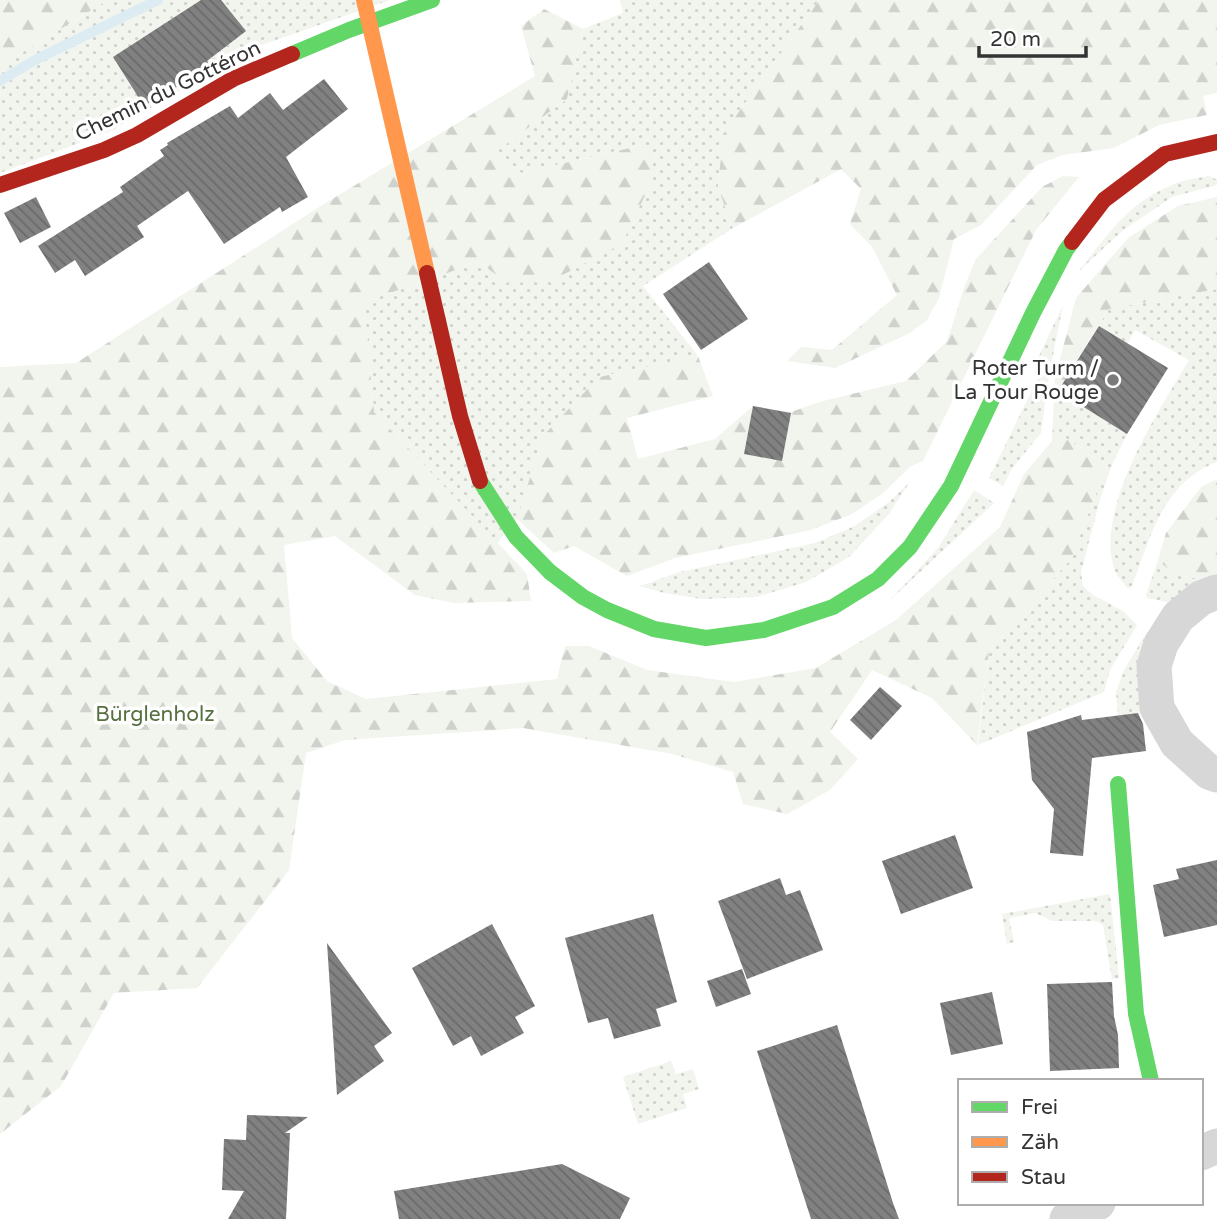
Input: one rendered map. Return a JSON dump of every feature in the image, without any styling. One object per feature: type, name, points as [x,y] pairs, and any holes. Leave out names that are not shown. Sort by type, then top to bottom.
[{"type":"main road","points":[[364,0],[460,416],[480,482],[516,537],[550,572],[583,597],[654,629],[706,638],[764,630],[833,607],[878,579],[910,547],[951,486],[1066,250],[1104,200],[1165,154],[1217,142]]},
{"type":"main road","name":"Chemin du Gottéron","points":[[0,185],[104,150],[137,135],[233,79],[349,30],[432,0]]},
{"type":"main road","points":[[1118,784],[1136,1014],[1151,1079]]},
{"type":"street","points":[[1217,592],[1201,598],[1178,617],[1161,644],[1154,666],[1157,708],[1177,743],[1209,772],[1217,775]]},
{"type":"street","points":[[1067,1219],[1094,1205]]},
{"type":"green space","points":[[0,0],[108,0],[0,66]]},
{"type":"green space","points":[[108,0],[390,0],[256,47],[111,131],[0,173],[0,66]]},
{"type":"green space","points":[[620,0],[819,0],[723,134],[718,188],[733,228],[643,286],[698,356],[599,377],[517,519],[497,543],[374,412],[364,302],[479,262],[507,283],[643,145],[521,173],[497,151],[567,99],[583,29],[623,13]]},
{"type":"green space","points":[[819,0],[1217,0],[1217,93],[1203,96],[1207,115],[1159,125],[1114,148],[1063,155],[1037,165],[981,225],[954,239],[939,298],[927,320],[910,333],[835,368],[787,361],[801,347],[832,350],[897,295],[872,247],[850,224],[861,189],[841,169],[733,228],[718,188],[723,134]]},
{"type":"green space","name":"Bürglenholz","points":[[544,9],[583,29],[567,99],[497,151],[521,173],[643,145],[656,172],[622,244],[549,282],[507,283],[479,262],[364,302],[374,412],[527,574],[531,601],[454,603],[415,595],[335,536],[284,545],[292,638],[327,681],[366,699],[557,679],[565,646],[589,646],[647,670],[734,682],[816,668],[896,620],[1000,527],[1024,474],[1052,441],[1055,378],[1076,298],[1128,238],[1178,206],[1217,197],[1217,289],[1109,309],[1058,391],[1058,433],[1107,465],[1071,559],[989,651],[977,745],[932,698],[872,670],[830,732],[858,759],[830,790],[787,814],[743,804],[733,772],[672,754],[523,728],[345,740],[306,753],[289,870],[197,988],[114,993],[61,1086],[0,1134],[0,367],[76,363],[324,204],[535,76],[521,26]]},
{"type":"green space","points":[[1063,176],[1079,177],[1036,230],[923,461],[911,466],[883,493],[852,514],[811,530],[675,558],[627,576],[574,546],[554,553],[517,519],[543,436],[599,377],[698,356],[713,396],[627,418],[638,459],[715,439],[753,406],[791,412],[819,402],[906,381],[947,341],[976,259],[1042,187]]},
{"type":"green space","points":[[1209,176],[1217,179],[1217,185],[1172,197],[1122,231],[1078,272],[1121,220],[1146,199],[1177,183]]},
{"type":"green space","points":[[1217,289],[1217,462],[1183,483],[1171,497],[1153,531],[1132,586],[1128,589],[1115,571],[1111,546],[1113,519],[1133,461],[1189,360],[1135,330],[1097,397],[1127,434],[1101,496],[1081,572],[1083,586],[1093,595],[1123,611],[1137,625],[1110,670],[1104,692],[978,745],[989,651],[1071,559],[1107,465],[1058,433],[1058,391],[1109,309]]},
{"type":"green space","points":[[1063,305],[1041,433],[1011,470],[1003,486],[989,478],[1045,364],[1038,358]]},
{"type":"green space","points":[[1217,479],[1217,577],[1208,580],[1175,575],[1158,560],[1166,533],[1201,487]]},
{"type":"green space","points":[[909,483],[889,514],[849,557],[806,582],[756,597],[702,599],[640,586],[680,572],[815,543],[855,526],[889,502]]},
{"type":"green space","points":[[974,490],[994,503],[890,600],[938,548]]},
{"type":"green space","points":[[1158,560],[1175,575],[1208,580],[1171,603],[1147,598]]},
{"type":"green space","points":[[1147,632],[1154,635],[1142,713],[1118,716],[1116,692],[1124,670]]},
{"type":"green space","points":[[1110,894],[1119,978],[1112,979],[1103,925],[1096,921],[1052,921],[1035,913],[1009,918],[1014,942],[1007,944],[1002,914]]},
{"type":"green space","points":[[671,1061],[676,1074],[693,1069],[699,1089],[683,1094],[687,1108],[638,1124],[623,1077]]},
{"type":"building","points":[[201,0],[221,0],[246,31],[207,61],[210,65],[206,70],[144,106],[113,57]]},
{"type":"building","points":[[324,79],[348,109],[286,157],[308,197],[282,212],[280,207],[224,244],[188,191],[137,226],[144,237],[85,276],[75,260],[55,273],[38,246],[123,192],[120,187],[164,156],[160,150],[168,145],[167,143],[230,106],[238,118],[270,93],[283,110]]},
{"type":"building","points":[[36,197],[51,227],[20,243],[4,213]]},
{"type":"building","points":[[709,262],[748,319],[701,350],[663,294]]},
{"type":"building","name":"Roter Turm / La Tour Rouge","points":[[1099,326],[1168,368],[1127,434],[1058,391]]},
{"type":"building","points":[[753,406],[791,413],[782,461],[744,454]]},
{"type":"building","points":[[880,687],[902,706],[871,740],[850,720]]},
{"type":"building","points":[[1138,713],[1143,724],[1146,751],[1092,758],[1083,856],[1050,853],[1054,809],[1032,780],[1027,732],[1081,715],[1082,720]]},
{"type":"building","points":[[955,835],[973,888],[901,914],[882,861]]},
{"type":"building","points":[[1217,860],[1217,925],[1164,937],[1153,885],[1179,879],[1176,869]]},
{"type":"building","points":[[780,878],[786,895],[800,890],[823,950],[747,979],[718,901]]},
{"type":"building","points":[[653,914],[677,1002],[656,1009],[661,1026],[614,1039],[608,1018],[588,1023],[565,938]]},
{"type":"building","points":[[492,924],[535,1006],[515,1017],[524,1033],[481,1056],[471,1036],[453,1046],[412,968]]},
{"type":"building","points":[[327,943],[392,1033],[374,1046],[384,1061],[337,1095]]},
{"type":"building","points":[[742,969],[751,994],[716,1007],[707,981]]},
{"type":"building","points":[[1112,982],[1119,1068],[1050,1071],[1047,984]]},
{"type":"building","points":[[992,992],[1003,1044],[951,1055],[940,1003]]},
{"type":"building","points":[[837,1025],[899,1219],[811,1219],[757,1051]]},
{"type":"building","points":[[247,1115],[308,1117],[285,1133],[290,1133],[286,1219],[228,1219],[244,1191],[222,1190],[224,1139],[246,1140]]},
{"type":"building","points":[[562,1164],[630,1198],[620,1219],[399,1219],[394,1191]]},
{"type":"waterway","points":[[0,81],[35,60],[158,0]]},
{"type":"traffic: fast","points":[[292,54],[432,0]]},
{"type":"traffic: fast","points":[[550,572],[583,597],[607,610],[654,629],[706,638],[764,630],[833,607],[878,579],[910,547],[951,486],[1033,313],[1072,242]]},
{"type":"traffic: fast","points":[[480,481],[516,537],[550,572]]},
{"type":"traffic: fast","points":[[1118,784],[1136,1014],[1151,1079]]},
{"type":"traffic: jam","points":[[0,185],[104,150],[137,135],[233,79],[292,54]]},
{"type":"traffic: jam","points":[[1072,242],[1104,200],[1165,154],[1217,142]]},
{"type":"traffic: jam","points":[[427,273],[460,416],[480,481]]},
{"type":"traffic: slow","points":[[364,0],[427,273]]},
{"type":"place","name":"Roter Turm / La Tour Rouge","points":[[1113,380]]}]
